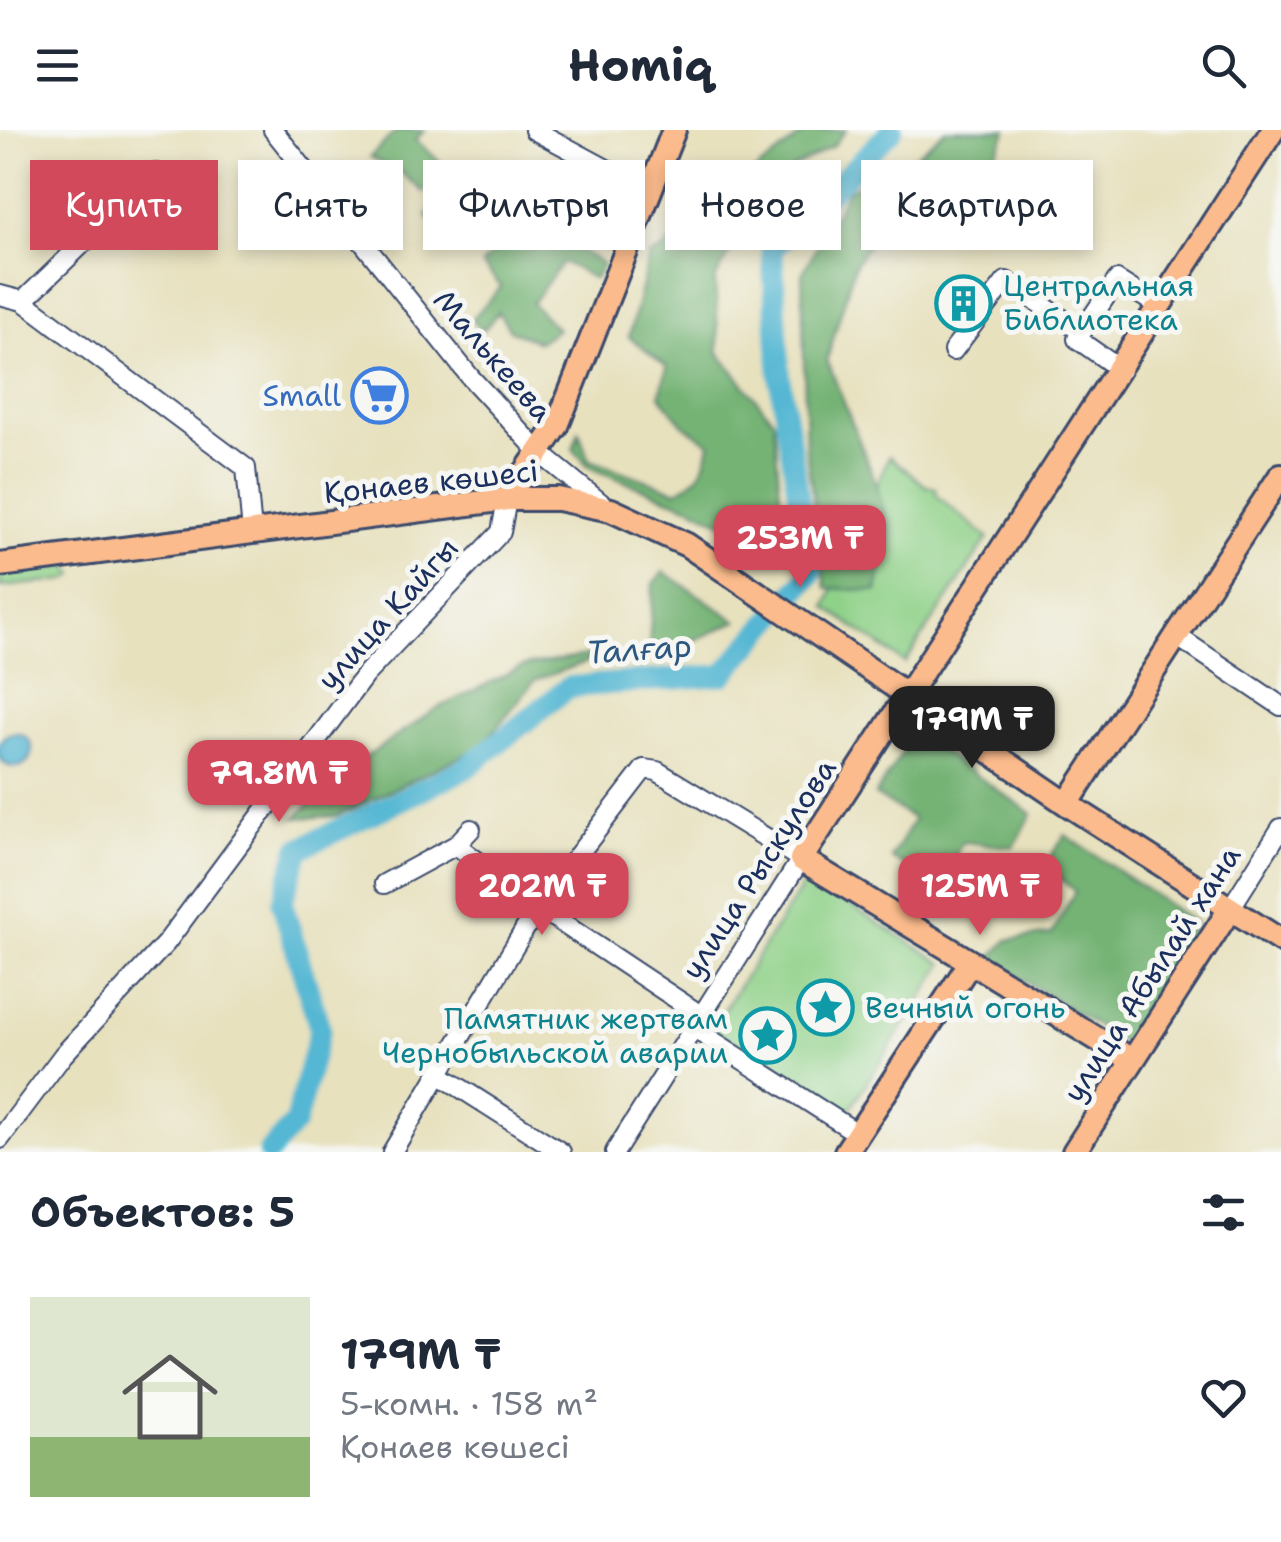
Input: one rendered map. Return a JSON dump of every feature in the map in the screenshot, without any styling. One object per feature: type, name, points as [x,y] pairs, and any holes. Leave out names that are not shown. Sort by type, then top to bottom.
[{"type":"main road","points":[[507,499],[541,454],[589,353],[674,130]]},
{"type":"main road","name":"улица Рыскулова","points":[[800,860],[1274,130]]},
{"type":"main road","points":[[1067,804],[1280,480]]},
{"type":"main road","name":"Қонаев көшесі","points":[[0,564],[507,499],[558,499],[611,510],[665,532],[738,578],[1067,804],[1281,941]]},
{"type":"main road","points":[[800,860],[1132,1060]]},
{"type":"main road","name":"улица Абылай хана","points":[[1074,1152],[1230,909]]},
{"type":"main road","points":[[851,1143],[970,962]]},
{"type":"street","points":[[534,130],[651,193]]},
{"type":"street","name":"Малькеева","points":[[279,133],[471,378],[541,454],[611,510]]},
{"type":"street","points":[[22,301],[75,250]]},
{"type":"street","points":[[1121,370],[1077,340],[1117,280],[1160,307]]},
{"type":"street","points":[[953,351],[1006,281],[1082,332]]},
{"type":"street","points":[[0,295],[22,301],[246,468],[252,532]]},
{"type":"street","name":"улица Кайгы","points":[[0,1139],[62,1055],[166,943],[365,674],[501,532],[507,499]]},
{"type":"street","points":[[1175,636],[1281,706]]},
{"type":"street","points":[[392,1152],[538,906],[644,769],[657,771],[800,860]]},
{"type":"street","name":"улица Абылай хана","points":[[1230,909],[1281,828]]},
{"type":"street","points":[[384,884],[456,845],[471,829]]},
{"type":"street","points":[[456,845],[698,1022],[851,1143]]},
{"type":"street","name":"улица Рыскулова","points":[[615,1152],[800,860]]},
{"type":"street","points":[[440,1074],[560,1152]]},
{"type":"green space","points":[[397,130],[425,130],[415,140],[438,160],[423,160],[423,191],[403,174],[403,160],[370,157]]},
{"type":"green space","points":[[808,130],[846,130],[833,146],[808,160],[769,160]]},
{"type":"green space","points":[[945,130],[1007,130],[997,151],[984,160],[912,159]]},
{"type":"green space","points":[[861,184],[861,250],[864,250],[855,264],[827,360],[877,486],[888,531],[877,591],[826,588],[806,449],[802,274],[815,250],[841,250],[841,203],[848,190]]},
{"type":"green space","points":[[580,250],[603,264],[595,279],[563,262],[532,303],[557,329],[539,342],[510,330],[498,312],[483,331],[471,320],[501,287],[482,264],[494,252]]},
{"type":"green space","points":[[663,250],[731,250],[715,280],[719,353],[774,421],[784,540],[779,553],[696,509],[590,468],[573,449],[579,432],[589,460],[677,491],[701,472],[710,443],[684,425],[660,396],[667,367],[629,337],[649,256]]},
{"type":"green space","points":[[889,456],[926,486],[936,488],[936,495],[988,538],[905,663],[826,607]]},
{"type":"green space","points":[[68,566],[75,574],[67,580],[0,587],[0,573]]},
{"type":"green space","points":[[664,572],[737,621],[686,644],[649,648],[653,584]]},
{"type":"green space","points":[[618,651],[535,680],[481,747],[337,816],[295,818],[340,775],[436,709],[524,666]]},
{"type":"green space","points":[[915,733],[1032,814],[1014,847],[962,842],[941,887],[891,858],[914,819],[875,795]]},
{"type":"green space","points":[[1065,835],[1195,923],[1127,1045],[990,959],[1008,940],[1052,934],[1075,891],[1044,866]]},
{"type":"green space","points":[[807,878],[944,964],[845,1116],[711,1030]]},
{"type":"water","points":[[9,734],[21,734],[31,744],[31,756],[21,766],[9,766],[-1,756],[-1,744]]},
{"type":"waterway","name":"Талғар","points":[[269,1152],[295,1123],[320,1029],[282,903],[299,849],[465,769],[569,687],[723,675],[811,574],[780,381],[772,249],[892,130]]},
{"type":"place","name":"Центральная Библиотека","points":[[964,303]]},
{"type":"place","name":"Small","points":[[380,396]]},
{"type":"place","name":"Вечный огонь","points":[[826,1008]]},
{"type":"place","name":"Памятник жертвам Чернобыльской аварии","points":[[767,1036]]}]
